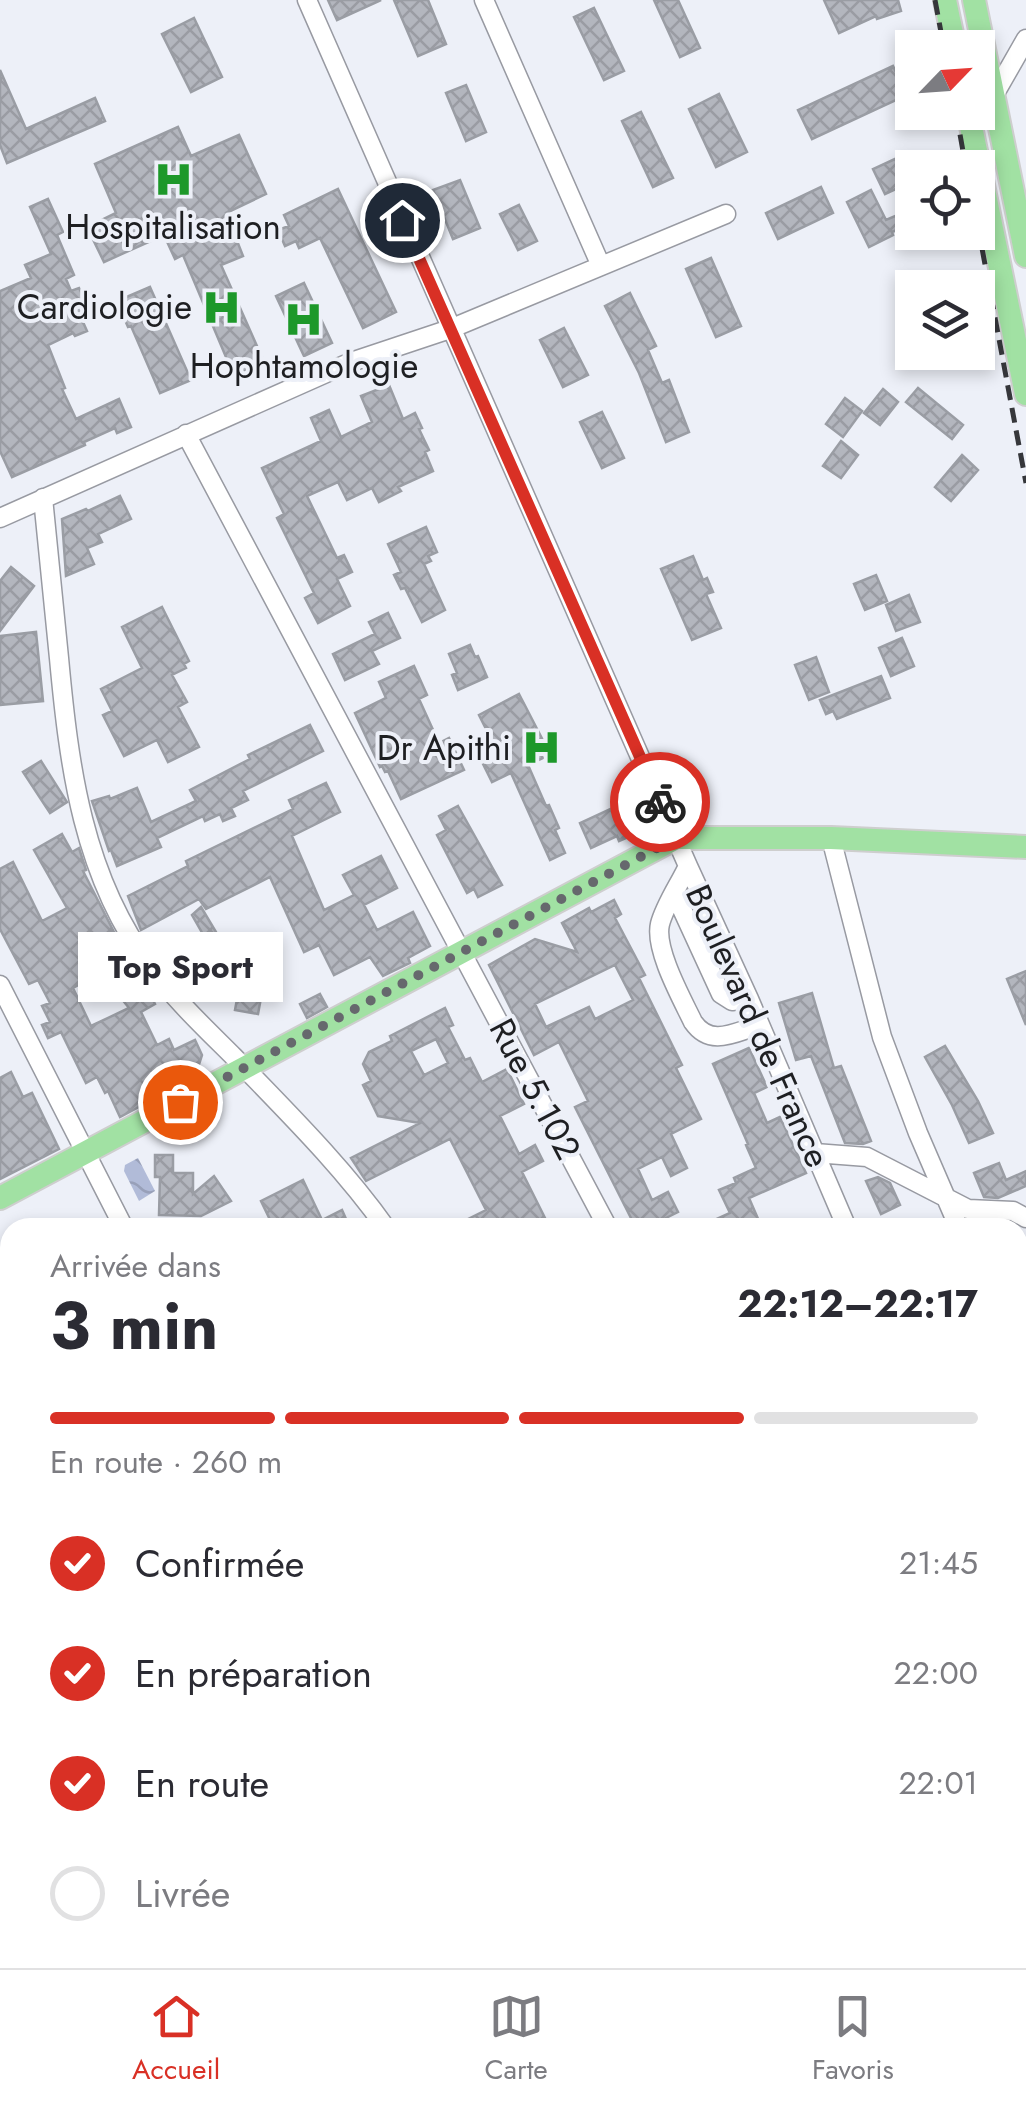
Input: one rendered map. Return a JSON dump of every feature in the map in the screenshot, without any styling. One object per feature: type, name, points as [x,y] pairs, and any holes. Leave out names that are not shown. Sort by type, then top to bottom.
[{"type":"main road","points":[[945,0],[951,30]]},
{"type":"main road","points":[[974,0],[980,30]]},
{"type":"main road","points":[[995,101],[1026,256]]},
{"type":"main road","points":[[972,130],[1026,394]]},
{"type":"main road","points":[[0,1198],[676,838],[831,838],[1026,847]]},
{"type":"street","name":"Boulevard de France","points":[[307,0],[750,999],[843,1218]]},
{"type":"street","points":[[484,0],[600,266]]},
{"type":"street","points":[[995,94],[1026,39]]},
{"type":"street","points":[[0,518],[351,362],[450,329],[726,214]]},
{"type":"street","name":"Rue 5.102","points":[[186,434],[603,1218]]},
{"type":"street","points":[[43,498],[66,726],[82,818],[113,908],[151,968],[378,1218]]},
{"type":"street","points":[[831,838],[882,1036],[911,1117],[955,1218]]},
{"type":"street","points":[[688,866],[660,924],[659,936],[693,1022],[708,1037],[760,1025]]},
{"type":"street","points":[[675,894],[722,994],[732,1001],[750,999]]},
{"type":"street","points":[[0,985],[119,1218]]},
{"type":"street","points":[[815,1153],[867,1157],[968,1209],[1013,1212],[1026,1218]]},
{"type":"water","points":[[138,1158],[155,1191],[139,1201],[124,1171],[125,1165]]},
{"type":"building","points":[[328,0],[381,0],[337,20]]},
{"type":"building","points":[[394,0],[428,0],[446,44],[418,56]]},
{"type":"building","points":[[654,0],[678,0],[700,48],[680,57]]},
{"type":"building","points":[[824,0],[898,0],[901,11],[877,19],[876,16],[839,33]]},
{"type":"building","points":[[594,8],[624,71],[604,80],[574,17]]},
{"type":"building","points":[[194,18],[222,77],[191,92],[162,34]]},
{"type":"building","points":[[893,66],[895,70],[895,101],[812,139],[798,110]]},
{"type":"building","points":[[0,70],[26,129],[95,98],[105,121],[7,163],[0,145]]},
{"type":"building","points":[[466,85],[486,132],[466,141],[446,93]]},
{"type":"building","points":[[719,94],[747,152],[716,167],[689,109]]},
{"type":"building","points":[[641,112],[673,178],[653,187],[622,121]]},
{"type":"building","points":[[178,127],[191,156],[239,135],[266,194],[226,213],[243,256],[221,265],[264,362],[234,376],[183,255],[175,259],[164,235],[104,262],[87,227],[116,213],[95,164]]},
{"type":"building","points":[[895,159],[895,189],[885,194],[873,169]]},
{"type":"building","points":[[460,180],[480,228],[453,239],[433,190]]},
{"type":"building","points":[[821,187],[833,213],[778,239],[766,213]]},
{"type":"building","points":[[338,189],[396,312],[363,328],[320,238],[299,248],[296,241],[285,246],[278,230],[289,226],[284,215]]},
{"type":"building","points":[[871,190],[886,220],[895,216],[893,235],[869,247],[847,202]]},
{"type":"building","points":[[48,199],[63,232],[57,235],[74,275],[66,279],[71,291],[79,288],[94,318],[83,322],[87,331],[48,345],[65,388],[62,389],[76,419],[119,399],[131,427],[117,433],[115,428],[12,477],[0,451],[0,291],[31,278],[25,265],[51,254],[30,207]]},
{"type":"building","points":[[519,205],[537,241],[518,250],[500,214]]},
{"type":"building","points":[[711,258],[741,326],[716,337],[686,269]]},
{"type":"building","name":"Hophtamologie","points":[[304,283],[332,343],[304,356],[276,296]]},
{"type":"building","points":[[150,287],[191,380],[160,393],[121,311],[127,309],[122,299]]},
{"type":"building","points":[[630,293],[656,346],[648,350],[662,383],[669,380],[689,432],[666,442],[639,373],[605,306]]},
{"type":"building","points":[[564,328],[588,375],[563,387],[540,340]]},
{"type":"building","points":[[389,385],[403,419],[415,413],[433,471],[398,487],[401,491],[379,502],[372,488],[347,500],[338,482],[307,496],[337,558],[344,555],[352,572],[337,579],[350,606],[318,623],[305,598],[314,593],[277,518],[284,514],[262,468],[321,441],[311,418],[329,410],[341,437],[372,422],[361,396]]},
{"type":"building","points":[[918,388],[963,425],[952,439],[906,402]]},
{"type":"building","points":[[883,389],[898,402],[880,425],[864,413]]},
{"type":"building","points":[[845,398],[862,411],[843,437],[826,424]]},
{"type":"building","points":[[602,412],[624,458],[602,468],[580,422]]},
{"type":"building","points":[[841,441],[858,455],[841,478],[823,466]]},
{"type":"building","points":[[962,455],[978,470],[951,501],[935,487]]},
{"type":"building","points":[[120,496],[131,519],[98,534],[102,542],[87,548],[94,564],[66,576],[62,519]]},
{"type":"building","points":[[426,527],[437,552],[428,556],[431,561],[424,564],[445,610],[422,622],[394,575],[401,572],[388,544]]},
{"type":"building","points":[[693,556],[713,592],[706,594],[721,628],[692,640],[661,569]]},
{"type":"building","points":[[11,567],[34,586],[0,631],[0,581]]},
{"type":"building","points":[[876,575],[887,601],[865,610],[854,584]]},
{"type":"building","points":[[909,595],[920,622],[896,631],[886,605]]},
{"type":"building","points":[[162,607],[189,661],[184,664],[186,668],[172,675],[187,702],[178,707],[199,747],[168,762],[157,740],[124,756],[103,715],[112,711],[101,689],[142,668],[122,627]]},
{"type":"building","points":[[388,613],[400,638],[372,651],[379,664],[345,680],[333,654],[375,634],[369,622]]},
{"type":"building","points":[[36,632],[43,701],[0,705],[0,636]]},
{"type":"building","points":[[902,638],[914,666],[891,676],[879,648]]},
{"type":"building","points":[[470,645],[487,677],[458,690],[452,675],[457,673],[449,654]]},
{"type":"building","points":[[816,657],[829,692],[809,700],[795,665]]},
{"type":"building","points":[[414,666],[427,695],[419,699],[439,743],[449,738],[464,770],[401,799],[388,771],[380,767],[355,713],[386,698],[379,682]]},
{"type":"building","points":[[881,676],[890,698],[837,719],[833,711],[826,714],[820,700]]},
{"type":"building","points":[[519,694],[549,752],[528,765],[559,828],[555,830],[565,853],[550,860],[511,773],[492,782],[483,764],[499,755],[479,715]]},
{"type":"building","points":[[310,725],[323,751],[243,791],[248,800],[231,808],[235,816],[223,821],[220,814],[205,821],[203,816],[157,838],[161,847],[117,866],[92,801],[109,796],[110,799],[137,788],[151,822],[196,801],[190,790],[250,759],[248,755]]},
{"type":"building","points":[[41,761],[67,802],[50,813],[23,772]]},
{"type":"building","points":[[326,783],[340,812],[292,836],[324,910],[354,895],[343,875],[381,856],[397,888],[364,905],[377,930],[413,912],[430,946],[408,958],[410,963],[383,976],[370,957],[334,975],[319,945],[304,952],[270,877],[206,909],[199,899],[141,930],[128,896],[188,866],[186,861],[293,809],[289,800]]},
{"type":"building","points":[[630,800],[644,830],[619,841],[617,836],[591,848],[580,823]]},
{"type":"building","points":[[458,806],[502,885],[478,897],[474,889],[467,893],[437,835],[446,830],[439,816]]},
{"type":"building","points":[[62,834],[72,852],[79,848],[86,870],[83,871],[119,942],[107,949],[120,974],[131,965],[151,988],[148,990],[155,1004],[141,1012],[157,1045],[169,1039],[174,1050],[195,1040],[202,1055],[195,1077],[120,1117],[97,1077],[86,1083],[61,1032],[48,1038],[42,1025],[50,1022],[42,1006],[50,1003],[38,980],[29,984],[0,929],[0,869],[13,862],[42,921],[67,908],[34,850]],"holes":[[[101,973],[129,1008],[91,1026],[73,988]]]},
{"type":"building","points":[[614,900],[621,914],[615,918],[645,975],[639,978],[682,1065],[676,1068],[701,1119],[671,1134],[687,1168],[671,1176],[662,1157],[638,1169],[652,1200],[668,1192],[678,1212],[666,1218],[631,1218],[575,1107],[588,1101],[559,1042],[534,1055],[489,965],[535,939],[577,952],[562,923],[589,908],[591,912]],"holes":[[[615,965],[633,1000],[595,1019],[589,1007],[546,1027],[535,1004]]]},
{"type":"building","points":[[201,907],[219,937],[208,943],[192,915]]},
{"type":"building","points":[[1026,971],[1026,1025],[1007,979]]},
{"type":"building","points":[[242,972],[265,976],[258,1014],[235,1010]]},
{"type":"building","points":[[812,993],[834,1068],[841,1066],[871,1141],[863,1144],[845,1143],[811,1056],[796,1060],[779,1003]]},
{"type":"building","points":[[320,994],[327,1007],[307,1018],[300,1004]]},
{"type":"building","points":[[445,1008],[453,1025],[448,1027],[482,1082],[507,1069],[524,1104],[500,1116],[519,1154],[535,1145],[543,1161],[522,1172],[545,1218],[470,1218],[486,1210],[450,1139],[366,1181],[351,1158],[420,1123],[378,1116],[363,1085],[371,1081],[363,1064],[369,1052],[392,1041],[390,1036]],"holes":[[[436,1039],[448,1063],[424,1075],[411,1051]]]},
{"type":"building","points":[[945,1046],[993,1133],[969,1143],[925,1057]]},
{"type":"building","points":[[749,1048],[767,1087],[754,1093],[767,1123],[780,1117],[806,1173],[749,1198],[758,1218],[719,1218],[730,1213],[719,1190],[756,1168],[713,1064]]},
{"type":"building","points":[[11,1072],[23,1097],[32,1093],[59,1149],[0,1179],[0,1078]]},
{"type":"building","points":[[155,1155],[173,1155],[173,1173],[193,1173],[193,1194],[214,1176],[231,1201],[201,1216],[159,1215],[160,1177],[155,1177]]},
{"type":"building","points":[[999,1163],[1006,1180],[1026,1171],[1026,1186],[998,1198],[984,1197],[974,1173]]},
{"type":"building","points":[[878,1177],[890,1183],[900,1205],[881,1214],[866,1181]]},
{"type":"building","points":[[303,1180],[321,1218],[269,1218],[261,1201]]},
{"type":"building","points":[[342,1210],[346,1218],[326,1218]]},
{"type":"railway","points":[[935,0],[941,30]]},
{"type":"railway","points":[[959,130],[963,150]]},
{"type":"railway","points":[[982,250],[1026,483]]},
{"type":"way so far","points":[[180,1102],[676,838],[660,802]]},
{"type":"place","name":"Hospitalisation","points":[[173,180]]},
{"type":"place","name":"Cardiologie","points":[[222,307]]},
{"type":"place","name":"Hophtamologie","points":[[304,319]]},
{"type":"place","name":"Dr Apithi","points":[[541,748]]},
{"type":"place","name":"Top Sport","points":[[180,1102]]},
{"type":"route","points":[[402,220],[660,802]]}]
